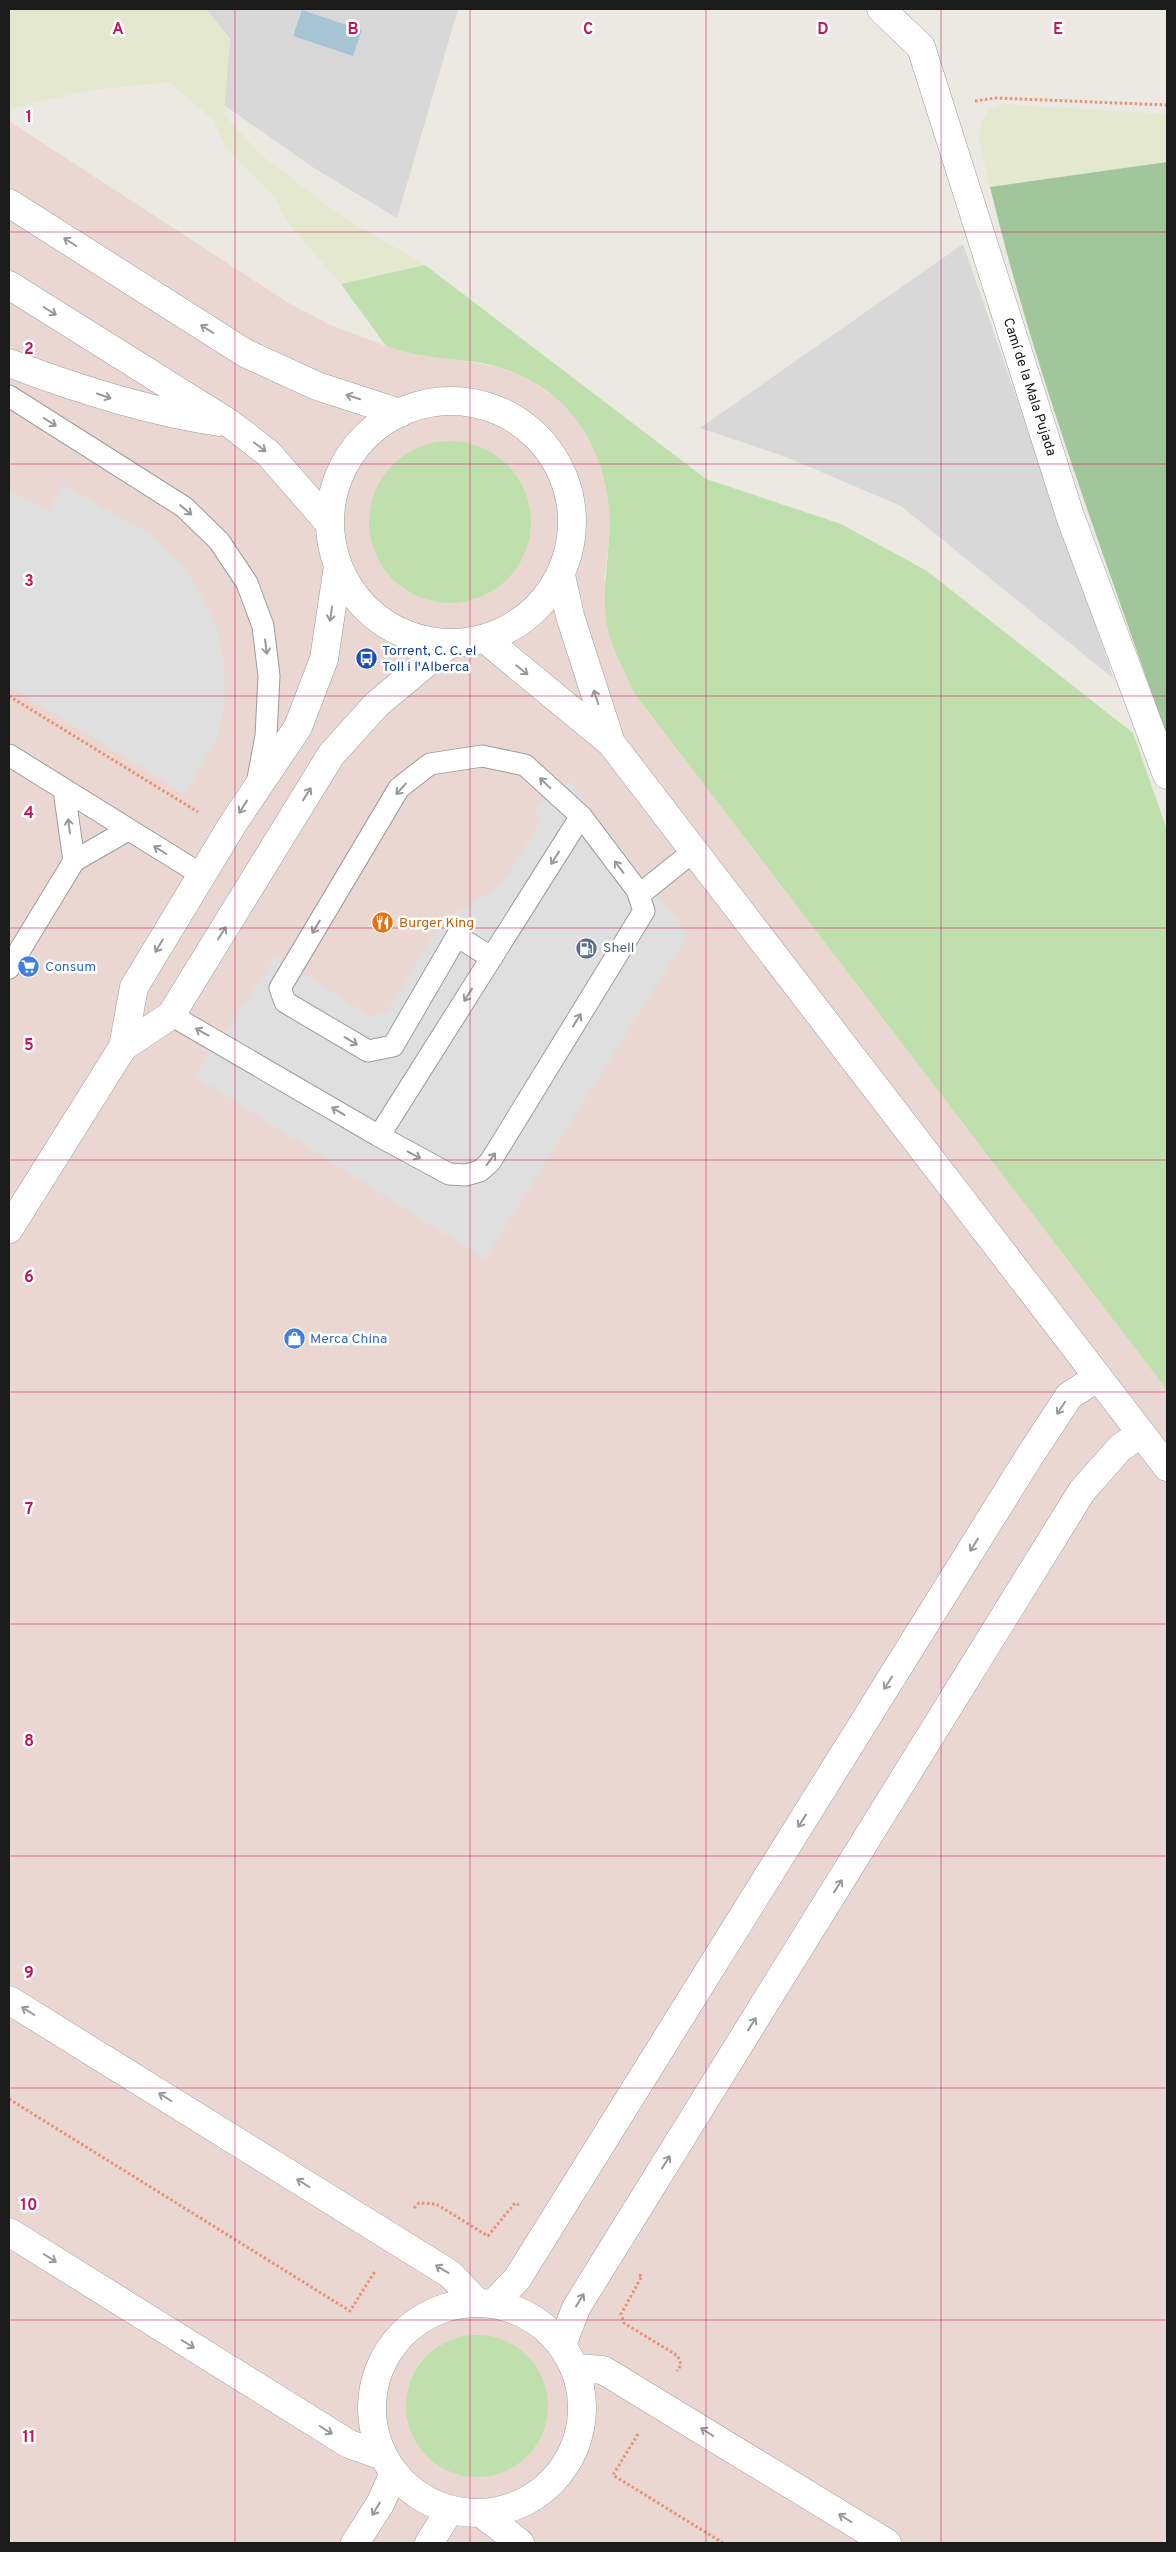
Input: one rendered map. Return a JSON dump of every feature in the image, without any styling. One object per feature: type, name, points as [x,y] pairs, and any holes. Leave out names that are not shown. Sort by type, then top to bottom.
[{"type":"street","name":"Camí de la Mala Pujada","points":[[882,9],[921,47],[1070,516],[1167,775]]},
{"type":"street","points":[[9,203],[245,353],[317,386],[400,413]]},
{"type":"street","points":[[9,285],[229,423],[268,453],[329,523]]},
{"type":"street","points":[[9,363],[117,400],[170,415],[229,423]]},
{"type":"street","points":[[436,402],[472,403],[508,415],[538,438],[560,467],[571,502],[572,539],[561,575],[542,603],[516,625],[485,639],[449,644],[414,638],[382,622],[356,597],[338,566],[331,545],[329,523],[334,489],[348,457],[371,431],[400,413],[436,402]]},
{"type":"street","points":[[9,1229],[124,1047],[134,987],[258,784],[298,727],[324,659],[338,566]]},
{"type":"street","points":[[561,575],[570,616],[611,743]]},
{"type":"street","points":[[485,639],[611,743],[1167,1467]]},
{"type":"street","points":[[124,1047],[171,1015],[331,754],[376,704],[449,644]]},
{"type":"street","points":[[485,2303],[517,2279],[1029,1457],[1069,1396],[1098,1377]]},
{"type":"street","points":[[569,2357],[576,2308],[1082,1491],[1120,1448],[1141,1433]]},
{"type":"street","points":[[9,2000],[450,2274],[485,2303]]},
{"type":"street","points":[[9,2232],[349,2444],[388,2465],[419,2496],[450,2510],[481,2513],[514,2506],[544,2490],[566,2465],[580,2434],[583,2401],[569,2357],[544,2326],[520,2311],[485,2303],[447,2307],[418,2320],[392,2347],[380,2367],[372,2397],[373,2427],[388,2465],[380,2504],[355,2543]]},
{"type":"street","points":[[569,2357],[603,2370],[887,2543]]},
{"type":"street","points":[[429,2543],[450,2510]]},
{"type":"street","points":[[481,2513],[520,2543]]},
{"type":"lane","points":[[9,396],[184,507],[219,540],[247,583],[263,626],[269,676],[266,736],[258,784]]},
{"type":"lane","points":[[9,755],[202,875]]},
{"type":"lane","points":[[171,1015],[379,1136],[449,1174],[466,1175],[480,1171],[490,1162],[644,911],[639,895],[581,816],[525,765],[482,756],[430,764],[399,788],[280,988],[285,1002],[368,1051],[393,1046],[457,936],[492,958]]},
{"type":"lane","points":[[64,790],[74,861]]},
{"type":"lane","points":[[379,1136],[581,816]]},
{"type":"lane","points":[[9,968],[74,861],[128,830]]},
{"type":"lane","points":[[639,895],[695,850]]},
{"type":"path","points":[[940,105],[996,98],[1167,105]]},
{"type":"path","points":[[9,696],[229,831]]},
{"type":"shaded area","points":[[206,9],[458,9],[397,218],[314,168],[224,105],[230,39]]},
{"type":"shaded area","points":[[9,121],[287,302],[328,324],[386,346],[502,368],[532,381],[557,399],[578,421],[599,459],[609,491],[609,539],[604,580],[634,693],[1167,1390],[1167,2543],[9,2543]]},
{"type":"shaded area","points":[[963,244],[1114,679],[901,506],[786,457],[700,428]]},
{"type":"shaded area","points":[[63,485],[153,536],[181,563],[202,597],[218,632],[224,663],[225,700],[218,737],[185,794],[9,686],[9,490],[49,511]]},
{"type":"shaded area","points":[[570,781],[688,935],[485,1259],[195,1076],[277,956],[372,1018],[388,1010],[443,920],[495,889],[507,876],[541,821],[535,809]]},
{"type":"green space","points":[[9,9],[206,9],[230,39],[224,115],[261,155],[338,214],[425,265],[341,284],[287,222],[275,198],[225,146],[214,120],[169,82],[90,90],[9,109]]},
{"type":"green space","points":[[1001,104],[1167,114],[1167,162],[990,187],[979,140],[982,120],[988,111]]},
{"type":"green space","points":[[1167,162],[1167,737],[1049,395],[1008,257],[990,187]]},
{"type":"green space","points":[[425,265],[706,479],[841,524],[927,571],[1133,733],[1167,830],[1167,1390],[634,693],[613,646],[606,619],[605,596],[609,512],[605,484],[598,458],[586,434],[570,412],[551,394],[528,379],[501,368],[406,352],[386,346],[341,284]]},
{"type":"green space","points":[[458,441],[474,444],[488,450],[502,459],[513,470],[528,498],[531,522],[530,538],[522,560],[513,574],[502,585],[474,600],[442,603],[426,600],[412,594],[398,585],[387,574],[372,546],[369,514],[372,498],[378,484],[387,470],[398,459],[426,444]]},
{"type":"green space","points":[[477,2335],[491,2336],[504,2340],[517,2347],[527,2356],[536,2366],[543,2379],[547,2392],[547,2420],[543,2433],[536,2446],[527,2456],[517,2465],[504,2472],[491,2476],[477,2477],[463,2476],[450,2472],[437,2465],[427,2456],[418,2446],[411,2433],[407,2420],[406,2406],[407,2392],[411,2379],[418,2366],[427,2356],[437,2347],[450,2340],[463,2336]]},
{"type":"water","points":[[302,10],[362,30],[353,56],[293,36]]},
{"type":"place","name":"Torrent, C. C. el Toll i l'Alberca","points":[[366,659]]},
{"type":"place","name":"Burger King","points":[[383,923]]},
{"type":"place","name":"Shell","points":[[587,948]]},
{"type":"place","name":"Consum","points":[[29,967]]},
{"type":"place","name":"Merca China","points":[[294,1339]]}]
